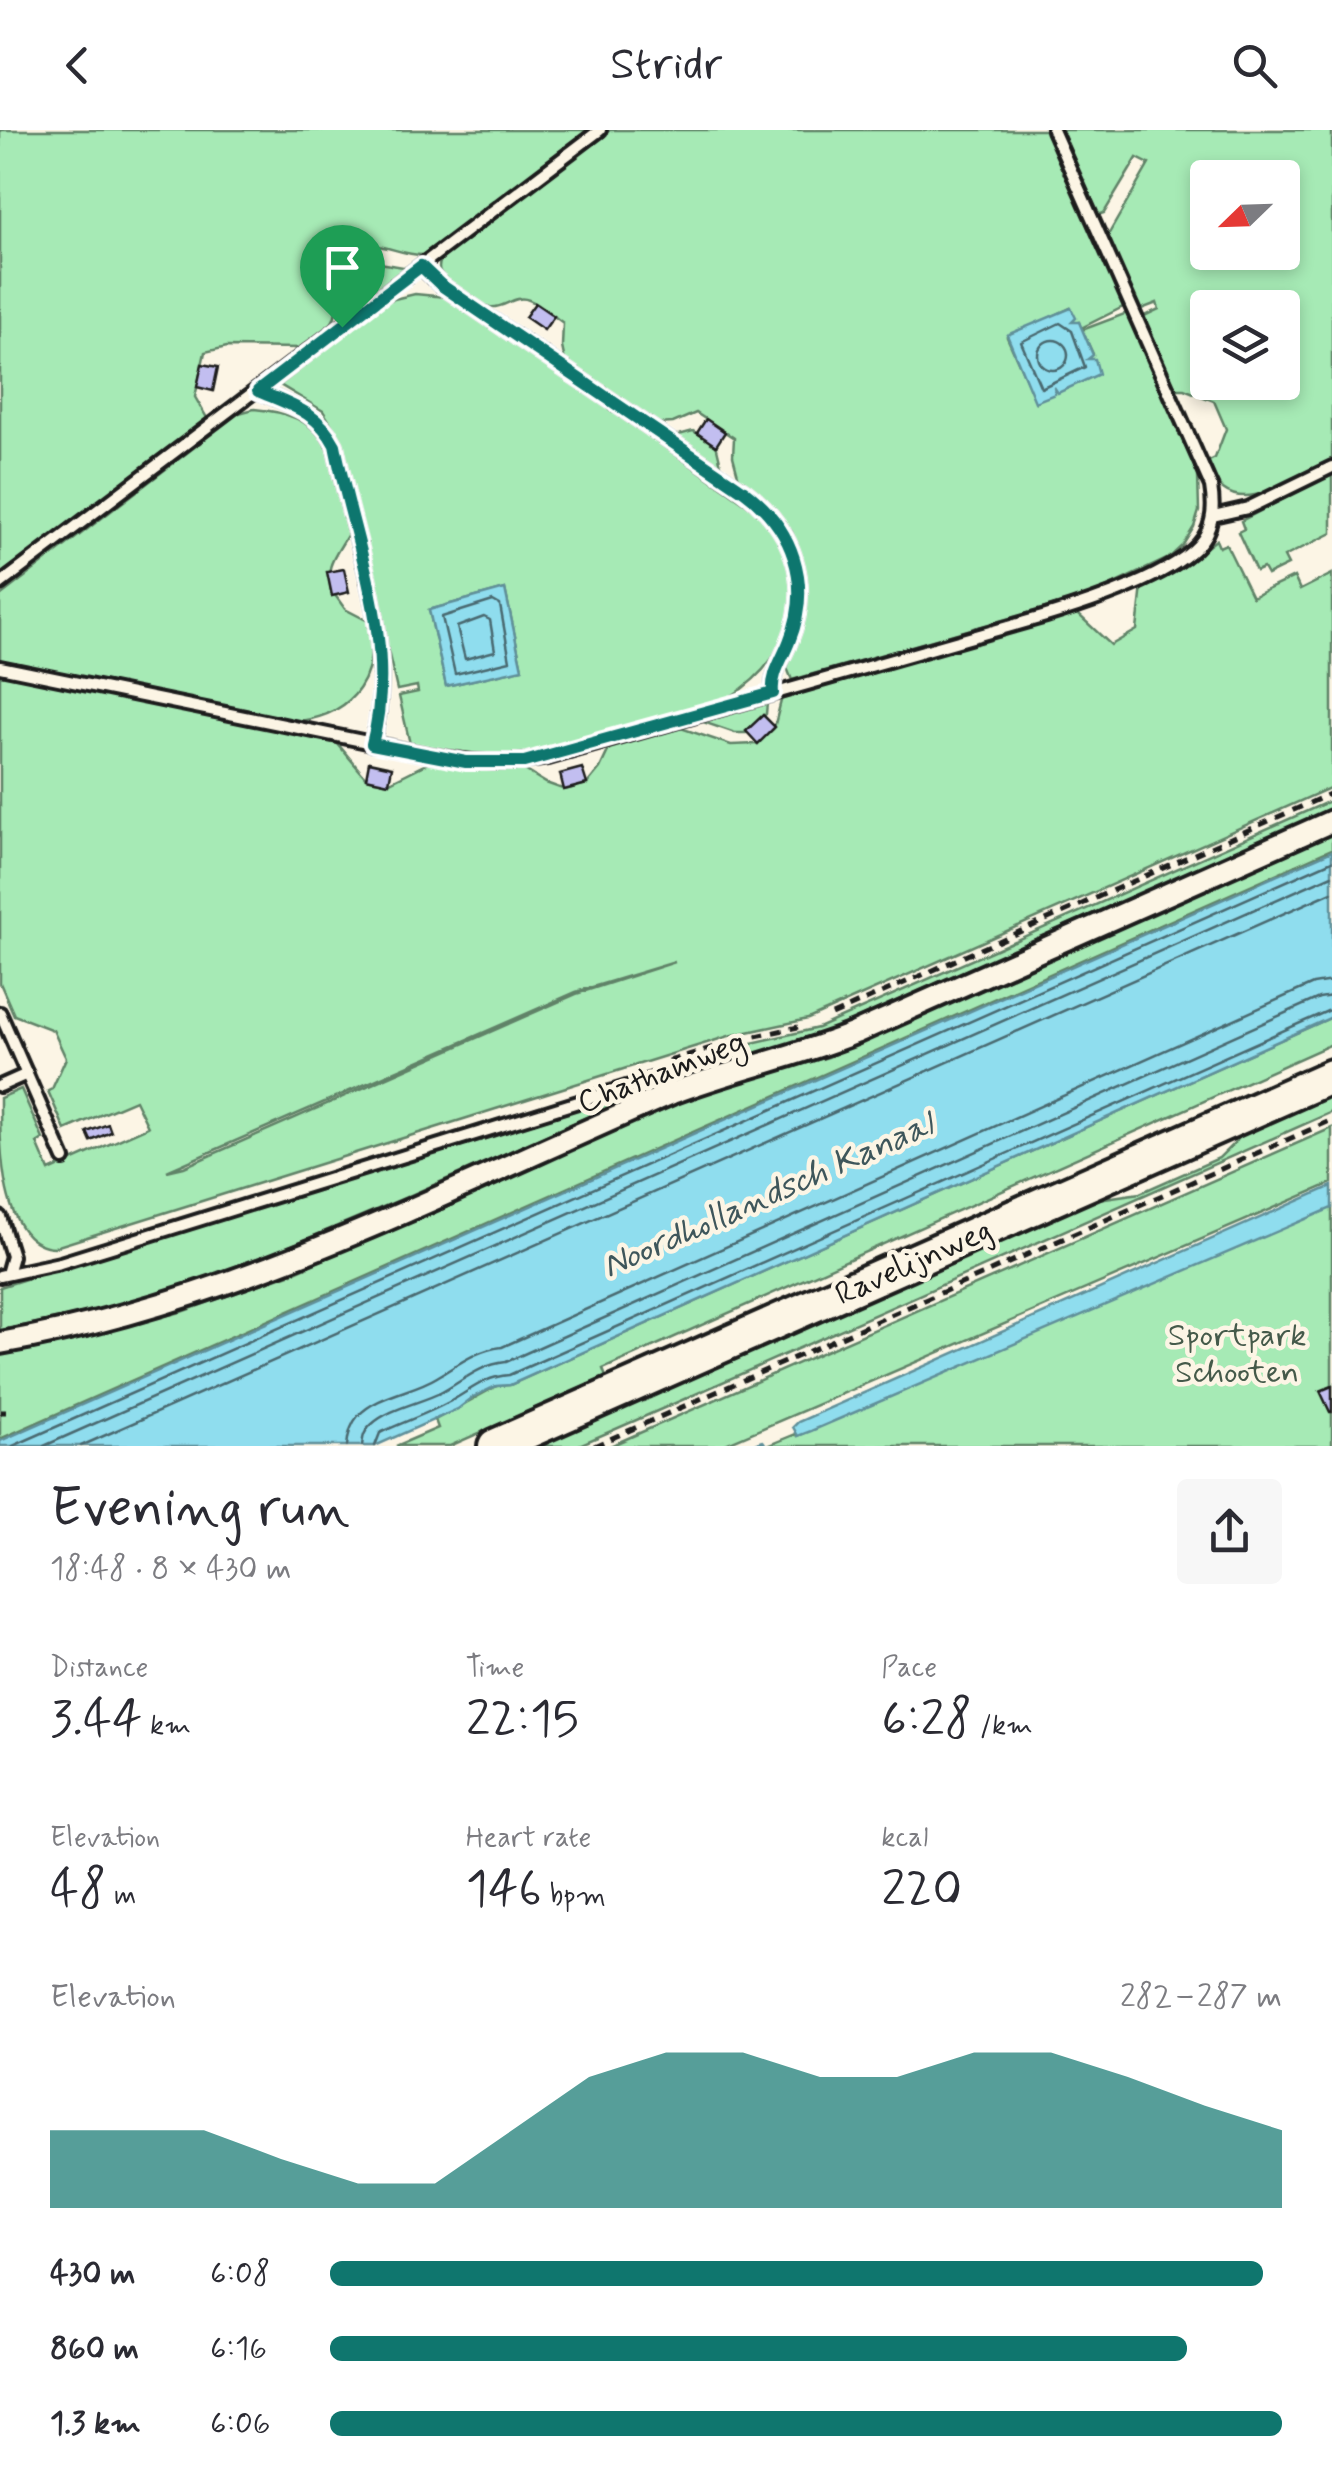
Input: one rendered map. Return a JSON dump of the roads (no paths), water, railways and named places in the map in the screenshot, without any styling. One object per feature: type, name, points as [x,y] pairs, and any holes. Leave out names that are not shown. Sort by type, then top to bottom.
[{"type":"main road","name":"Ravelijnweg","points":[[495,1446],[1332,1076]]},
{"type":"street","name":"Chathamweg","points":[[0,1343],[112,1319],[241,1280],[672,1093],[840,1039],[1332,821]]},
{"type":"lane","points":[[0,584],[600,130]]},
{"type":"lane","points":[[0,666],[466,762],[524,762],[1061,612],[1156,573],[1194,550],[1202,540],[1212,516],[1210,486],[1053,130]]},
{"type":"lane","points":[[421,266],[441,285],[744,491],[773,517],[790,545],[800,587],[798,616],[774,672],[773,693]]},
{"type":"lane","points":[[258,391],[308,411],[328,431],[335,445],[382,660],[380,716],[372,744]]},
{"type":"lane","points":[[1212,516],[1248,508],[1332,467]]},
{"type":"lane","points":[[0,1013],[64,1159]]},
{"type":"lane","points":[[0,1086],[27,1074]]},
{"type":"lane","points":[[4,1275],[60,1262],[652,1078],[665,1080],[672,1093]]},
{"type":"lane","points":[[0,1217],[12,1256],[4,1275]]},
{"type":"water","points":[[1071,308],[1076,318],[1072,322],[1079,322],[1093,355],[1088,359],[1095,359],[1099,374],[1058,393],[1054,387],[1055,394],[1035,402],[1007,335]]},
{"type":"water","points":[[505,589],[522,669],[446,686],[429,610]]},
{"type":"water","name":"Noordhollandsch Kanaal","points":[[1332,851],[1332,1017],[510,1385],[496,1386],[458,1409],[375,1446],[0,1446],[0,1441]]},
{"type":"water","points":[[1332,1186],[1332,1208],[811,1431],[798,1436],[793,1427],[798,1422]]},
{"type":"waterway","points":[[757,1446],[762,1444]]},
{"type":"park label","name":"Sportpark Schooten","points":[[1237,1352]]}]
